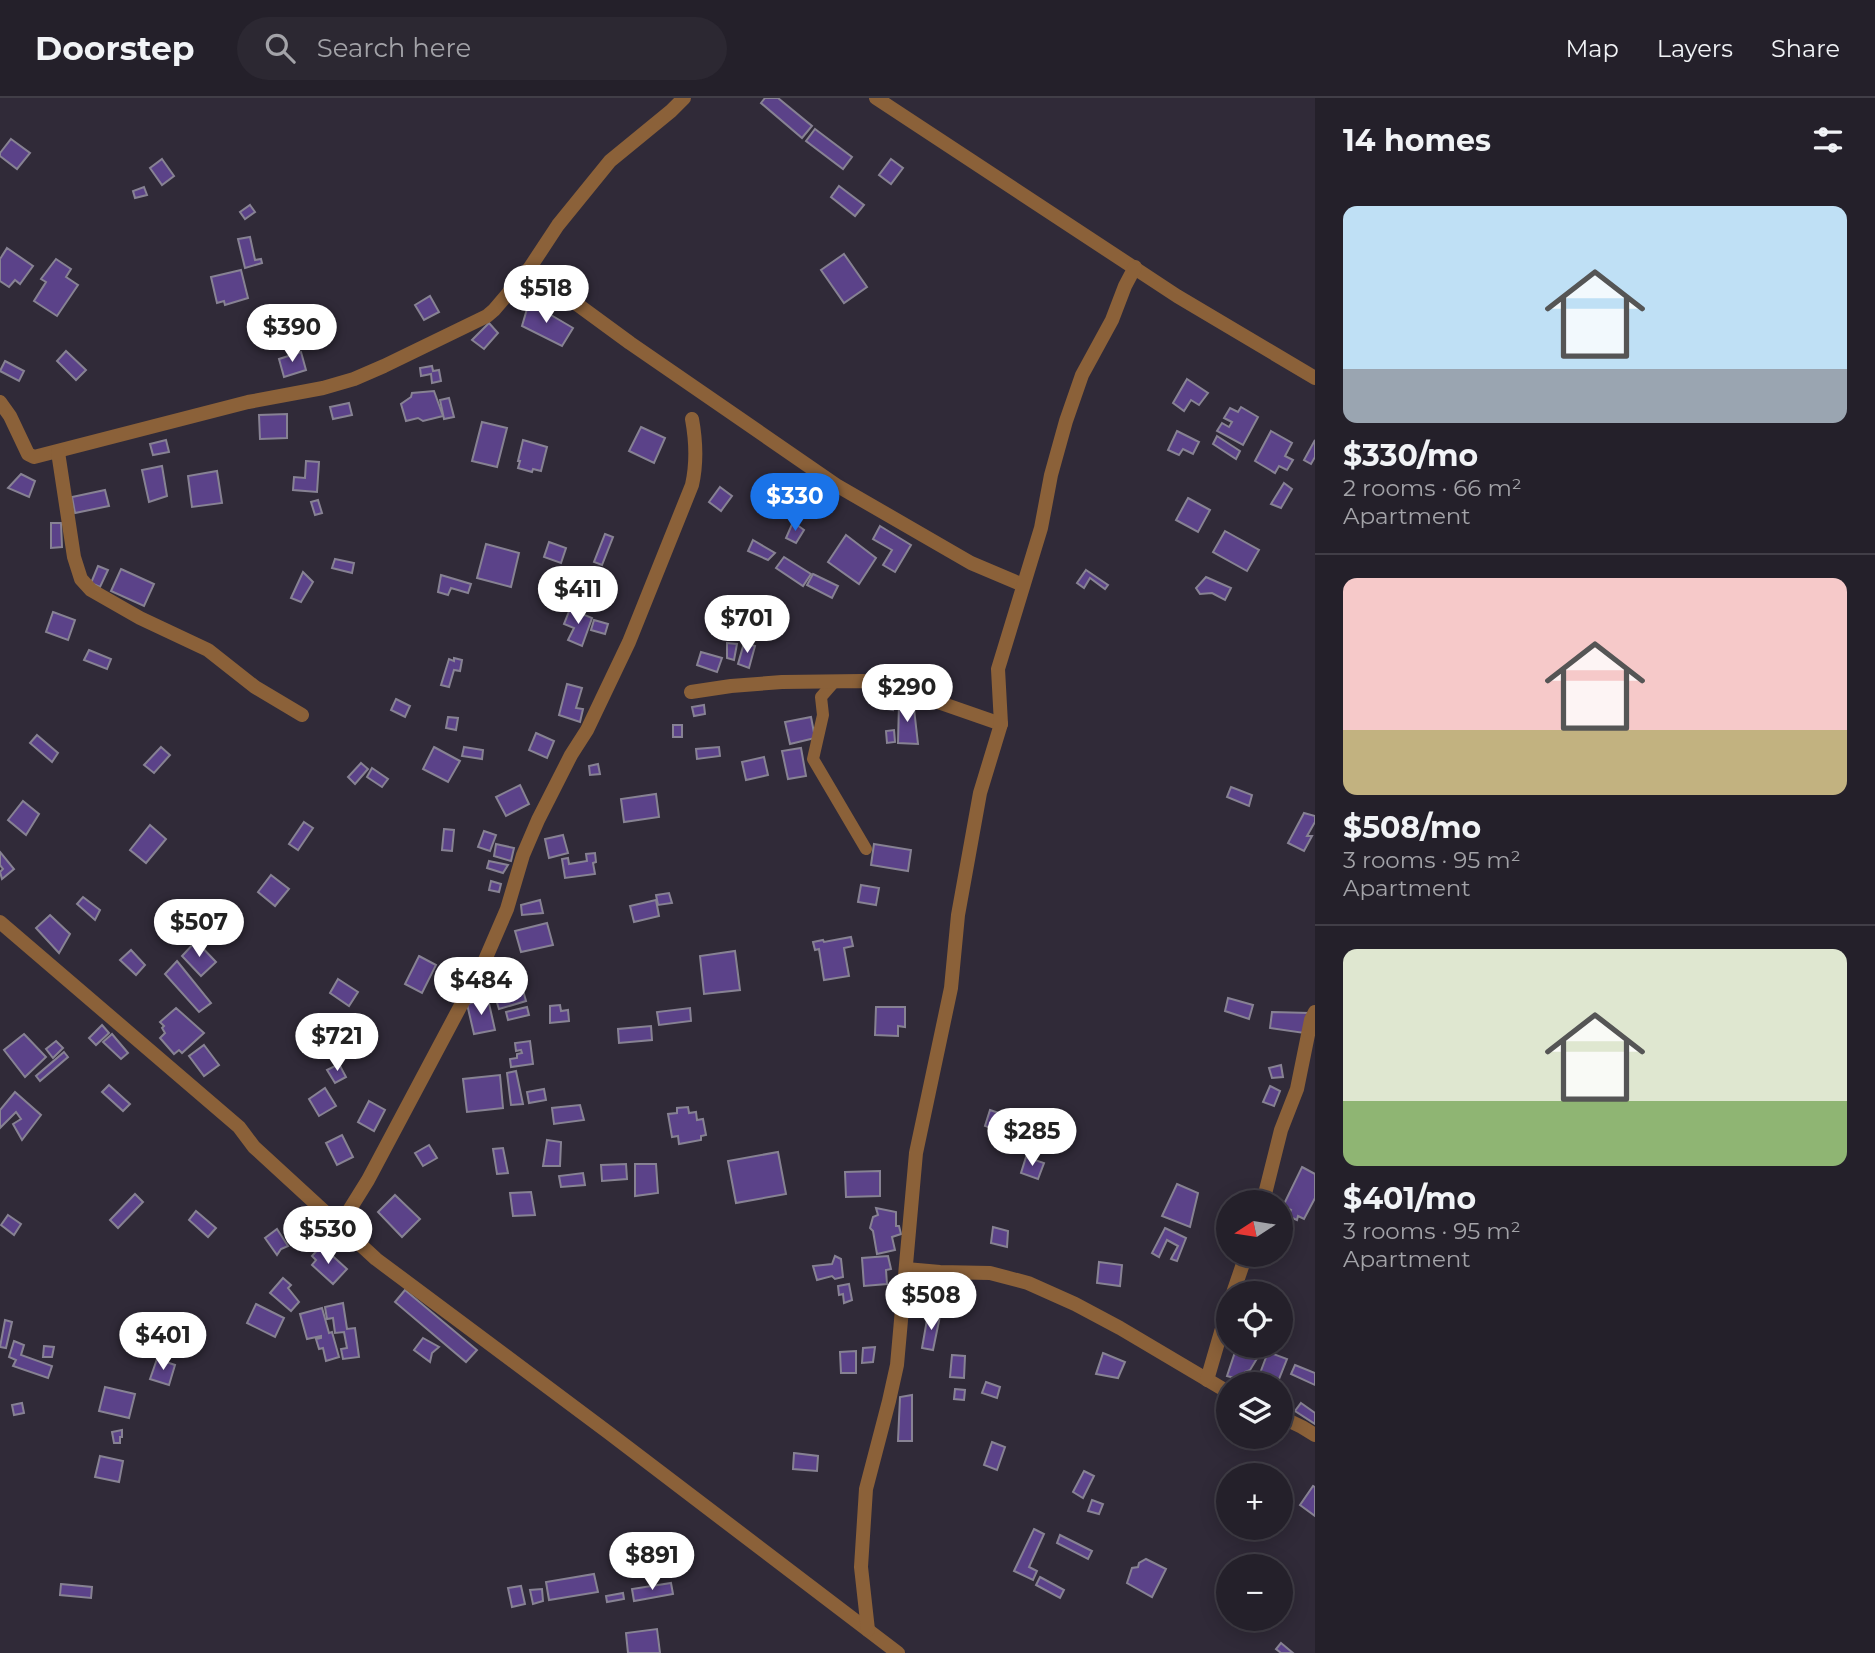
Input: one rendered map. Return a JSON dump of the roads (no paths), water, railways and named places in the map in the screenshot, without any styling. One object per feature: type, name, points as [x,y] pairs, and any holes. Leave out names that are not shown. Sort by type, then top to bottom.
[{"type":"street","points":[[0,402],[10,416],[28,454],[34,457],[248,402],[324,388],[354,379],[487,316],[529,269],[558,225],[610,162],[684,98]]},
{"type":"street","points":[[876,98],[1177,296],[1315,378]]},
{"type":"street","points":[[868,1630],[861,1567],[866,1489],[890,1401],[897,1364],[916,1153],[951,988],[958,915],[980,793],[1001,724],[998,669],[1041,528],[1051,474],[1066,421],[1082,375],[1112,320],[1135,267]]},
{"type":"street","points":[[529,269],[630,343],[836,485],[971,563],[1023,585]]},
{"type":"street","points":[[340,1224],[368,1180],[485,960],[507,909],[523,855],[538,821],[571,754],[587,730],[629,642],[692,485],[696,458],[692,419]]},
{"type":"street","points":[[58,452],[74,557],[80,579],[90,590],[140,618],[208,650],[255,687],[302,715]]},
{"type":"street","points":[[691,692],[782,682],[862,681],[886,684],[1001,724]]},
{"type":"street","points":[[834,682],[821,697],[823,715],[813,759],[866,849]]},
{"type":"street","points":[[0,922],[239,1128],[254,1147],[376,1259],[898,1653]]},
{"type":"street","points":[[1266,1190],[1281,1130],[1297,1089],[1315,1012]]},
{"type":"street","points":[[906,1269],[990,1273],[1028,1283],[1120,1328],[1216,1385]]},
{"type":"street","points":[[1207,1380],[1216,1349]]},
{"type":"street","points":[[1293,1423],[1315,1435]]}]
